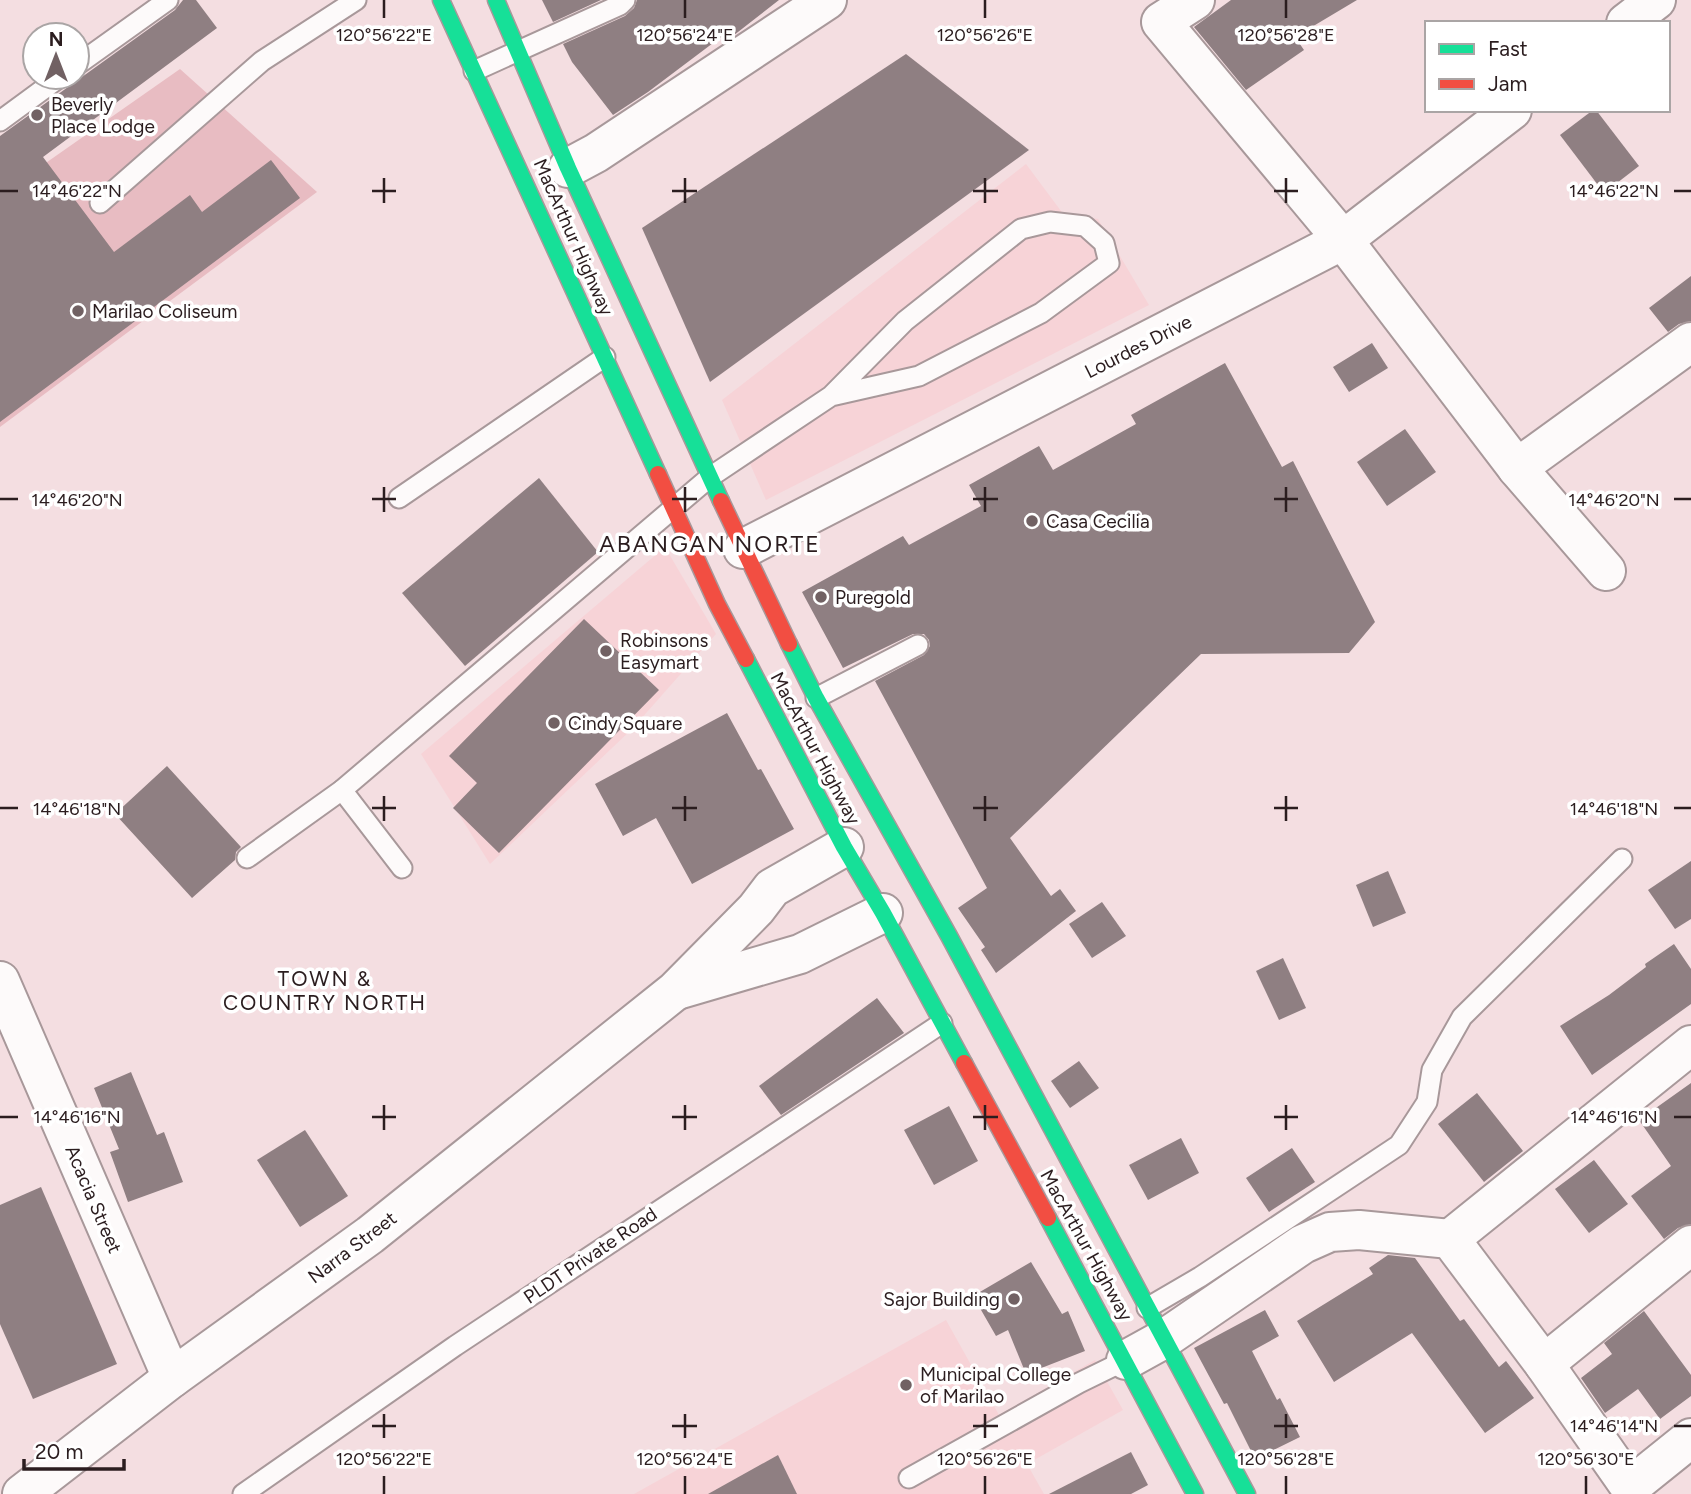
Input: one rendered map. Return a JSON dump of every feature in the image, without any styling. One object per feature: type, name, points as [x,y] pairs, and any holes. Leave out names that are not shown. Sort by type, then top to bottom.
[{"type":"highway","name":"MacArthur Highway","points":[[441,0],[717,604],[844,847],[883,913],[1126,1360],[1195,1494]]},
{"type":"highway","name":"MacArthur Highway","points":[[496,0],[568,168],[743,549],[816,698],[949,936],[1247,1494]]},
{"type":"street","points":[[568,168],[596,153],[827,0]]},
{"type":"street","points":[[1195,0],[1161,22],[1343,240],[1517,468],[1606,571]]},
{"type":"street","points":[[1629,21],[1656,0]]},
{"type":"street","name":"Lourdes Drive","points":[[743,549],[1343,240],[1509,112]]},
{"type":"street","points":[[1517,468],[1691,342]]},
{"type":"street","name":"Narra Street","points":[[22,1494],[172,1378],[370,1235],[676,991],[772,888],[844,847]]},
{"type":"street","name":"Narra Street","points":[[676,991],[800,954],[883,913]]},
{"type":"street","name":"Acacia Street","points":[[0,981],[172,1378]]},
{"type":"street","points":[[1126,1360],[1156,1323],[1330,1232],[1359,1230],[1450,1239],[1691,1045]]},
{"type":"street","points":[[1450,1239],[1544,1364],[1631,1490],[1691,1438]]},
{"type":"street","points":[[1544,1364],[1691,1245]]},
{"type":"lane","points":[[91,55],[168,0]]},
{"type":"lane","points":[[100,203],[262,61],[356,0]]},
{"type":"lane","points":[[474,71],[620,5],[625,0]]},
{"type":"lane","points":[[0,121],[41,91]]},
{"type":"lane","points":[[247,858],[342,790],[710,477],[831,396],[905,321],[1021,229],[1050,222],[1069,223],[1085,226],[1104,243],[1109,263],[1041,313],[919,376],[831,396]]},
{"type":"lane","points":[[399,498],[605,357]]},
{"type":"lane","points":[[816,698],[918,645]]},
{"type":"lane","points":[[342,790],[402,868]]},
{"type":"lane","points":[[1156,1323],[1200,1277],[1399,1145],[1427,1102],[1432,1070],[1462,1017],[1622,859]]},
{"type":"lane","name":"PLDT Private Road","points":[[243,1494],[478,1330],[942,1023]]},
{"type":"lane","points":[[909,1478],[1079,1383],[1126,1360]]},
{"type":"shaded area","name":"Marilao Coliseum","points":[[180,69],[317,192],[0,427],[0,195]]},
{"type":"shaded area","points":[[1026,164],[1064,215],[1098,219],[1149,305],[766,500],[722,400]]},
{"type":"shaded area","points":[[665,547],[716,634],[632,729],[490,864],[421,754]]},
{"type":"shaded area","name":"Municipal College of Marilao","points":[[946,1320],[999,1415],[1095,1360],[1123,1410],[1027,1464],[1044,1494],[634,1494]]},
{"type":"building","points":[[183,0],[196,0],[217,28],[43,157],[114,252],[190,195],[202,212],[271,160],[300,198],[0,422],[0,136],[62,91],[91,91],[91,70],[175,10]]},
{"type":"building","points":[[542,0],[601,0],[553,22]]},
{"type":"building","points":[[637,0],[779,0],[729,39],[725,34],[613,115],[572,62],[563,44],[625,16],[634,8]]},
{"type":"building","points":[[1231,0],[1357,0],[1295,37],[1304,50],[1246,90],[1194,27]]},
{"type":"building","points":[[906,54],[1029,150],[710,382],[642,228]]},
{"type":"building","points":[[1590,112],[1598,112],[1639,166],[1604,193],[1560,135]]},
{"type":"building","points":[[1691,276],[1691,321],[1679,324],[1668,332],[1649,308]]},
{"type":"building","points":[[1372,343],[1388,368],[1349,392],[1333,367]]},
{"type":"building","points":[[1225,363],[1282,467],[1293,461],[1375,622],[1349,653],[1201,654],[1010,838],[1051,896],[1060,889],[1076,911],[996,973],[981,950],[985,947],[958,908],[987,888],[875,681],[924,655],[930,646],[929,640],[924,634],[913,634],[843,668],[802,592],[903,536],[909,545],[981,506],[969,485],[1039,446],[1053,470],[1136,424],[1131,415]]},
{"type":"building","points":[[1405,429],[1436,472],[1387,506],[1357,462]]},
{"type":"building","points":[[539,478],[598,552],[465,666],[402,593]]},
{"type":"building","name":"Cindy Square","points":[[584,619],[659,690],[499,853],[453,808],[477,783],[449,756]]},
{"type":"building","points":[[727,713],[794,829],[692,884],[656,818],[623,836],[595,784]]},
{"type":"building","points":[[167,766],[241,847],[236,852],[235,860],[192,898],[115,814]]},
{"type":"building","points":[[1691,861],[1691,919],[1675,929],[1648,890]]},
{"type":"building","points":[[1388,871],[1406,913],[1373,927],[1356,885]]},
{"type":"building","points":[[1102,902],[1126,936],[1092,958],[1069,924]]},
{"type":"building","points":[[1674,944],[1691,969],[1691,1004],[1592,1075],[1560,1026],[1609,995],[1646,967],[1645,964]]},
{"type":"building","points":[[1283,958],[1306,1008],[1279,1020],[1256,971]]},
{"type":"building","points":[[877,998],[904,1033],[781,1115],[759,1086]]},
{"type":"building","points":[[1079,1061],[1099,1088],[1070,1108],[1051,1081]]},
{"type":"building","points":[[131,1072],[157,1135],[164,1132],[183,1182],[128,1202],[110,1152],[119,1149],[94,1088]]},
{"type":"building","points":[[1691,1083],[1691,1224],[1678,1228],[1664,1239],[1631,1196],[1671,1166],[1639,1120]]},
{"type":"building","points":[[1477,1093],[1523,1151],[1484,1182],[1438,1124]]},
{"type":"building","points":[[949,1106],[978,1161],[934,1185],[904,1130]]},
{"type":"building","points":[[305,1130],[348,1196],[300,1227],[257,1160]]},
{"type":"building","points":[[1181,1138],[1199,1173],[1148,1200],[1129,1165]]},
{"type":"building","points":[[1292,1148],[1315,1182],[1269,1212],[1246,1178]]},
{"type":"building","points":[[1594,1160],[1628,1204],[1589,1233],[1555,1189]]},
{"type":"building","points":[[41,1187],[117,1364],[33,1399],[0,1324],[0,1205]]},
{"type":"building","points":[[1388,1255],[1415,1258],[1460,1321],[1464,1319],[1499,1367],[1506,1361],[1534,1398],[1485,1433],[1412,1333],[1334,1382],[1297,1321],[1373,1274],[1369,1268]]},
{"type":"building","points":[[1031,1262],[1062,1314],[1068,1311],[1085,1351],[1026,1374],[1008,1330],[996,1336],[973,1296]]},
{"type":"building","points":[[1265,1310],[1279,1336],[1252,1351],[1300,1437],[1255,1459],[1227,1403],[1224,1404],[1194,1348]]},
{"type":"building","points":[[1644,1311],[1691,1375],[1691,1396],[1660,1419],[1638,1389],[1605,1413],[1581,1378],[1612,1354],[1604,1343]]},
{"type":"building","points":[[1131,1452],[1148,1485],[1131,1494],[1049,1494]]},
{"type":"building","points":[[778,1455],[797,1494],[708,1494]]},
{"type":"traffic: fast","points":[[441,0],[658,474]]},
{"type":"traffic: fast","points":[[496,0],[568,168],[721,501]]},
{"type":"traffic: fast","points":[[789,644],[816,698],[949,936],[1247,1494]]},
{"type":"traffic: fast","points":[[746,659],[844,847],[964,1063]]},
{"type":"traffic: fast","points":[[1048,1218],[1195,1494]]},
{"type":"traffic: jam","points":[[658,474],[717,604],[746,659]]},
{"type":"traffic: jam","points":[[721,501],[789,644]]},
{"type":"traffic: jam","points":[[964,1063],[1048,1218]]},
{"type":"place","name":"Beverly Place Lodge","points":[[37,115]]},
{"type":"place","name":"Marilao Coliseum","points":[[78,311]]},
{"type":"place","name":"Casa Cecilia","points":[[1032,521]]},
{"type":"place","name":"Puregold","points":[[821,597]]},
{"type":"place","name":"Robinsons Easymart","points":[[606,651]]},
{"type":"place","name":"Cindy Square","points":[[554,723]]},
{"type":"place","name":"Sajor Building","points":[[1014,1299]]},
{"type":"place","name":"Municipal College of Marilao","points":[[906,1385]]},
{"type":"district","name":"ABANGAN NORTE","points":[[710,544]]},
{"type":"district","name":"TOWN & COUNTRY NORTH","points":[[325,991]]}]
